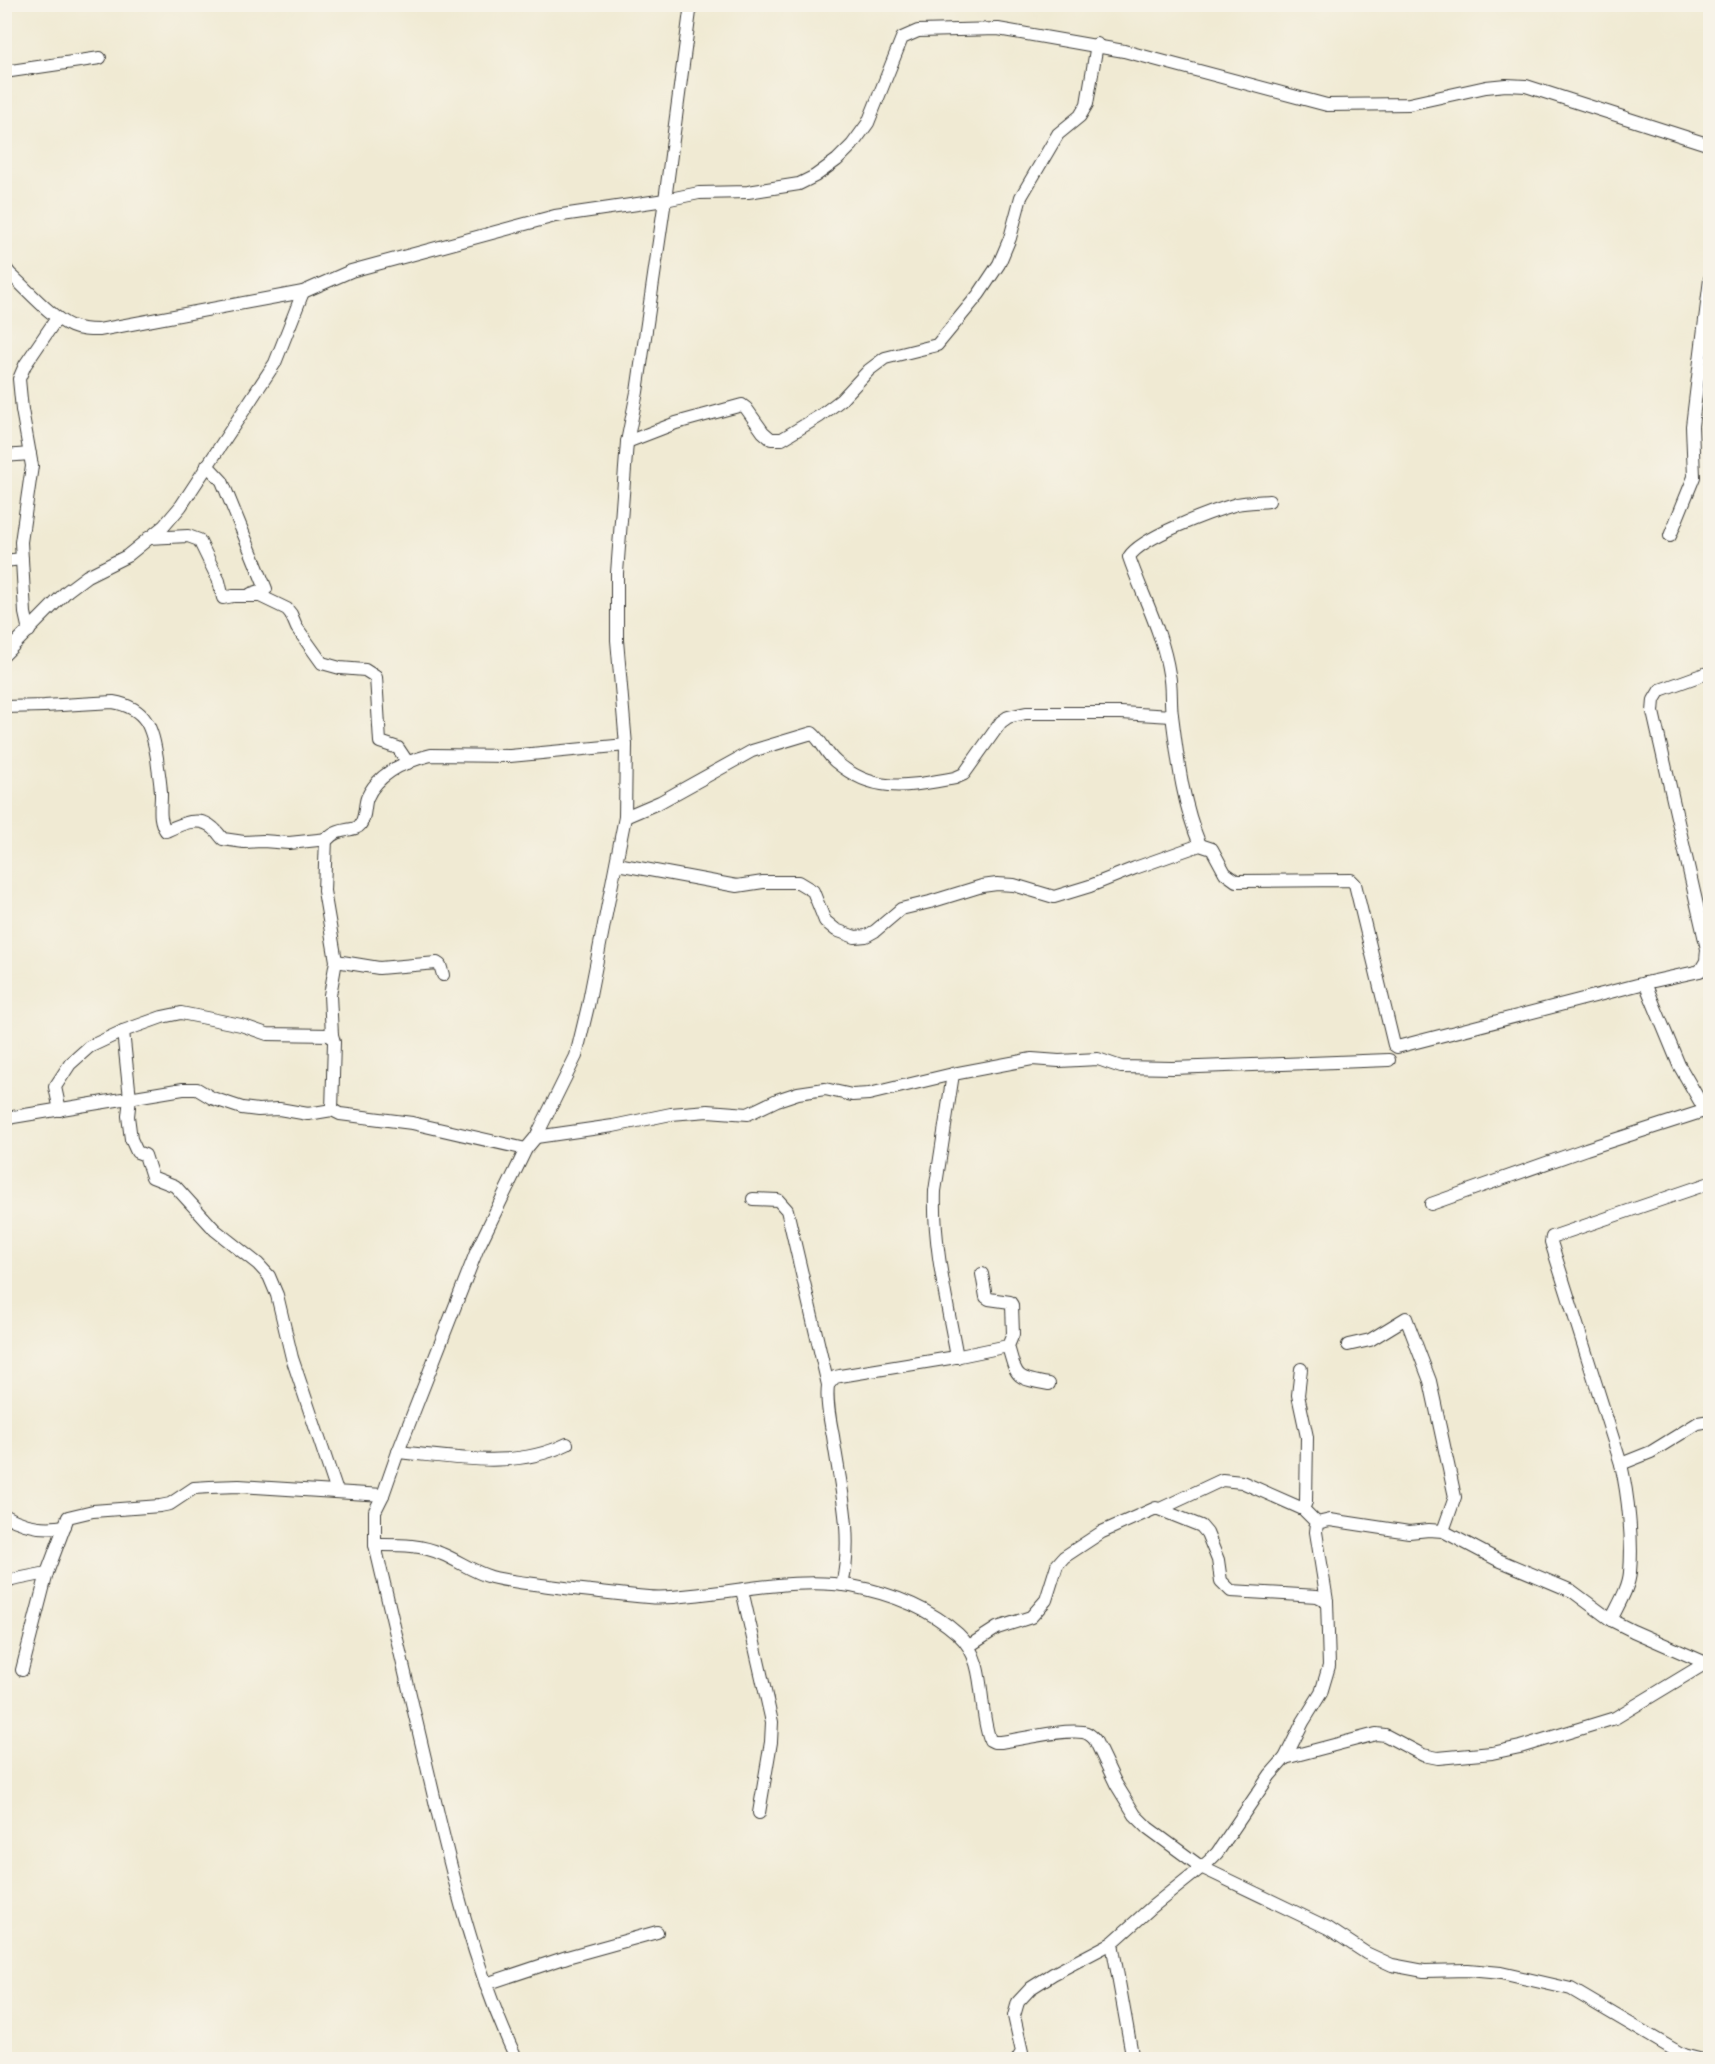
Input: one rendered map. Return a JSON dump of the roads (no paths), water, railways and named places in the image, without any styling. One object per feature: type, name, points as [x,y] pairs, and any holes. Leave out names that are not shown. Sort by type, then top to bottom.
[{"type":"street","points":[[517,2060],[486,1984],[442,1832],[375,1545],[375,1511],[477,1250],[526,1149],[536,1137],[576,1056],[588,1006],[617,864],[627,795],[626,745],[617,640],[617,573],[627,442],[665,200],[691,4]]},
{"type":"street","points":[[4,266],[57,318],[69,326],[84,330],[99,330],[303,292],[351,270],[555,216],[699,193],[772,189],[799,184],[837,160],[862,133],[897,52],[899,42],[902,38],[918,31],[998,28],[1097,44],[1327,105],[1409,104],[1486,87],[1526,86],[1710,145]]},
{"type":"street","points":[[627,442],[676,423],[742,405],[771,439],[782,440],[841,400],[869,370],[885,358],[937,345],[965,313],[999,264],[1010,238],[1021,197],[1049,147],[1058,134],[1083,112],[1097,44]]},
{"type":"street","points":[[4,72],[100,58]]},
{"type":"street","points":[[1670,536],[1694,477],[1692,426],[1710,279]]},
{"type":"street","points":[[4,655],[67,591],[87,576],[127,556],[164,526],[181,506],[275,363],[303,292]]},
{"type":"street","points":[[29,631],[21,542],[31,473],[22,410],[20,373],[57,318]]},
{"type":"street","points":[[4,456],[30,454]]},
{"type":"street","points":[[148,538],[188,536],[198,540],[219,581],[223,598],[247,595],[266,589],[222,482],[207,465]]},
{"type":"street","points":[[1200,845],[1184,800],[1178,766],[1170,675],[1141,585],[1129,557],[1138,547],[1189,520],[1239,504],[1269,501]]},
{"type":"street","points":[[4,561],[22,559]]},
{"type":"street","points":[[247,595],[260,596],[287,609],[297,628],[322,663],[340,668],[365,670],[375,677],[380,742],[398,748],[408,763]]},
{"type":"street","points":[[617,864],[737,886],[763,882],[798,882],[813,891],[825,921],[836,930],[855,937],[866,936],[875,931],[902,909],[930,903],[971,888],[990,884],[1014,885],[1054,897],[1200,845],[1212,849],[1225,873],[1236,880],[1351,880],[1355,884],[1394,1045],[1397,1047],[1700,971],[1706,961],[1707,949],[1653,712],[1654,700],[1660,690],[1710,672]]},
{"type":"street","points":[[4,707],[113,702],[137,711],[144,718],[154,738],[161,793],[160,818],[166,831],[199,821],[212,826],[223,839],[244,842],[289,843],[327,839],[333,832],[359,826],[368,796],[375,784],[385,775],[408,763],[431,755],[510,756],[626,745]]},
{"type":"street","points":[[625,817],[660,802],[752,751],[812,733],[833,760],[844,768],[871,782],[892,787],[949,779],[964,774],[1001,722],[1015,714],[1026,712],[1121,713],[1172,716]]},
{"type":"street","points":[[326,838],[324,891],[336,962],[330,995],[334,1042],[332,1110]]},
{"type":"street","points":[[336,962],[379,968],[437,963],[443,975]]},
{"type":"street","points":[[1431,1204],[1586,1149],[1708,1113],[1679,1065],[1645,983]]},
{"type":"street","points":[[60,1110],[55,1087],[70,1064],[89,1047],[123,1030],[162,1017],[181,1013],[241,1025],[267,1034],[332,1035]]},
{"type":"street","points":[[123,1030],[130,1098],[128,1116],[131,1139],[137,1152],[145,1155],[152,1177],[175,1185],[215,1230],[258,1264],[269,1276],[277,1295],[292,1358],[337,1492]]},
{"type":"street","points":[[536,1137],[613,1126],[671,1114],[708,1112],[748,1114],[798,1093],[825,1089],[852,1095],[869,1094],[952,1074],[1032,1059],[1059,1061],[1098,1059],[1121,1066],[1172,1068],[1389,1060]]},
{"type":"street","points":[[952,1074],[934,1209],[942,1276],[957,1357]]},
{"type":"street","points":[[4,1120],[183,1089],[197,1089],[212,1098],[242,1108],[279,1109],[308,1114],[332,1110],[340,1114],[412,1123],[526,1149]]},
{"type":"street","points":[[1611,1620],[1626,1588],[1630,1572],[1627,1499],[1621,1464],[1551,1242],[1552,1237],[1710,1183]]},
{"type":"street","points":[[753,1199],[778,1200],[786,1210],[828,1385],[829,1415],[847,1533],[847,1565],[842,1585]]},
{"type":"street","points":[[982,1274],[986,1297],[1010,1302],[1012,1305],[1013,1334],[1008,1346],[1016,1372],[1021,1377],[1049,1384]]},
{"type":"street","points":[[1348,1345],[1370,1340],[1407,1318],[1430,1381],[1455,1497],[1443,1531]]},
{"type":"street","points":[[828,1385],[835,1377],[957,1357],[1008,1346]]},
{"type":"street","points":[[1301,1369],[1298,1395],[1307,1437],[1306,1502],[1303,1509]]},
{"type":"street","points":[[1621,1464],[1651,1452],[1698,1424],[1710,1421]]},
{"type":"street","points":[[398,1452],[494,1461],[524,1457],[567,1444]]},
{"type":"street","points":[[1160,1509],[1222,1480],[1242,1482],[1303,1509],[1317,1523]]},
{"type":"street","points":[[22,1670],[47,1573],[68,1517],[79,1513],[160,1506],[170,1503],[194,1488],[239,1486],[383,1495]]},
{"type":"street","points":[[969,1646],[997,1628],[1031,1617],[1047,1600],[1057,1566],[1064,1557],[1102,1532],[1151,1508],[1160,1509],[1201,1526],[1207,1533],[1218,1560],[1221,1581],[1231,1591],[1317,1596],[1327,1601]]},
{"type":"street","points":[[4,1515],[38,1527],[65,1526]]},
{"type":"street","points":[[1317,1523],[1330,1520],[1409,1532],[1443,1531],[1496,1558],[1572,1591],[1611,1620],[1633,1631],[1708,1663]]},
{"type":"street","points":[[1017,2060],[1022,2052],[1014,2016],[1018,2002],[1031,1988],[1112,1942],[1217,1853],[1270,1776],[1286,1758],[1303,1722],[1321,1693],[1330,1653],[1327,1601],[1316,1532],[1317,1523]]},
{"type":"street","points":[[375,1545],[420,1546],[490,1577],[600,1593],[655,1598],[816,1583],[842,1585],[877,1592],[919,1608],[958,1634],[969,1646],[976,1664],[990,1740],[1001,1742],[1070,1732],[1090,1735],[1095,1740],[1116,1784],[1135,1815],[1148,1828],[1201,1867],[1328,1928],[1366,1953],[1392,1965],[1424,1971],[1501,1972],[1571,1989],[1678,2057],[1703,2060]]},
{"type":"street","points":[[4,1584],[12,1580],[47,1573]]},
{"type":"street","points":[[742,1590],[772,1722],[771,1742],[759,1813]]},
{"type":"street","points":[[1286,1758],[1376,1734],[1385,1735],[1423,1755],[1438,1758],[1492,1753],[1520,1747],[1615,1718],[1708,1663]]},
{"type":"street","points":[[486,1984],[567,1957],[657,1932]]},
{"type":"street","points":[[1112,1942],[1133,2060]]}]
